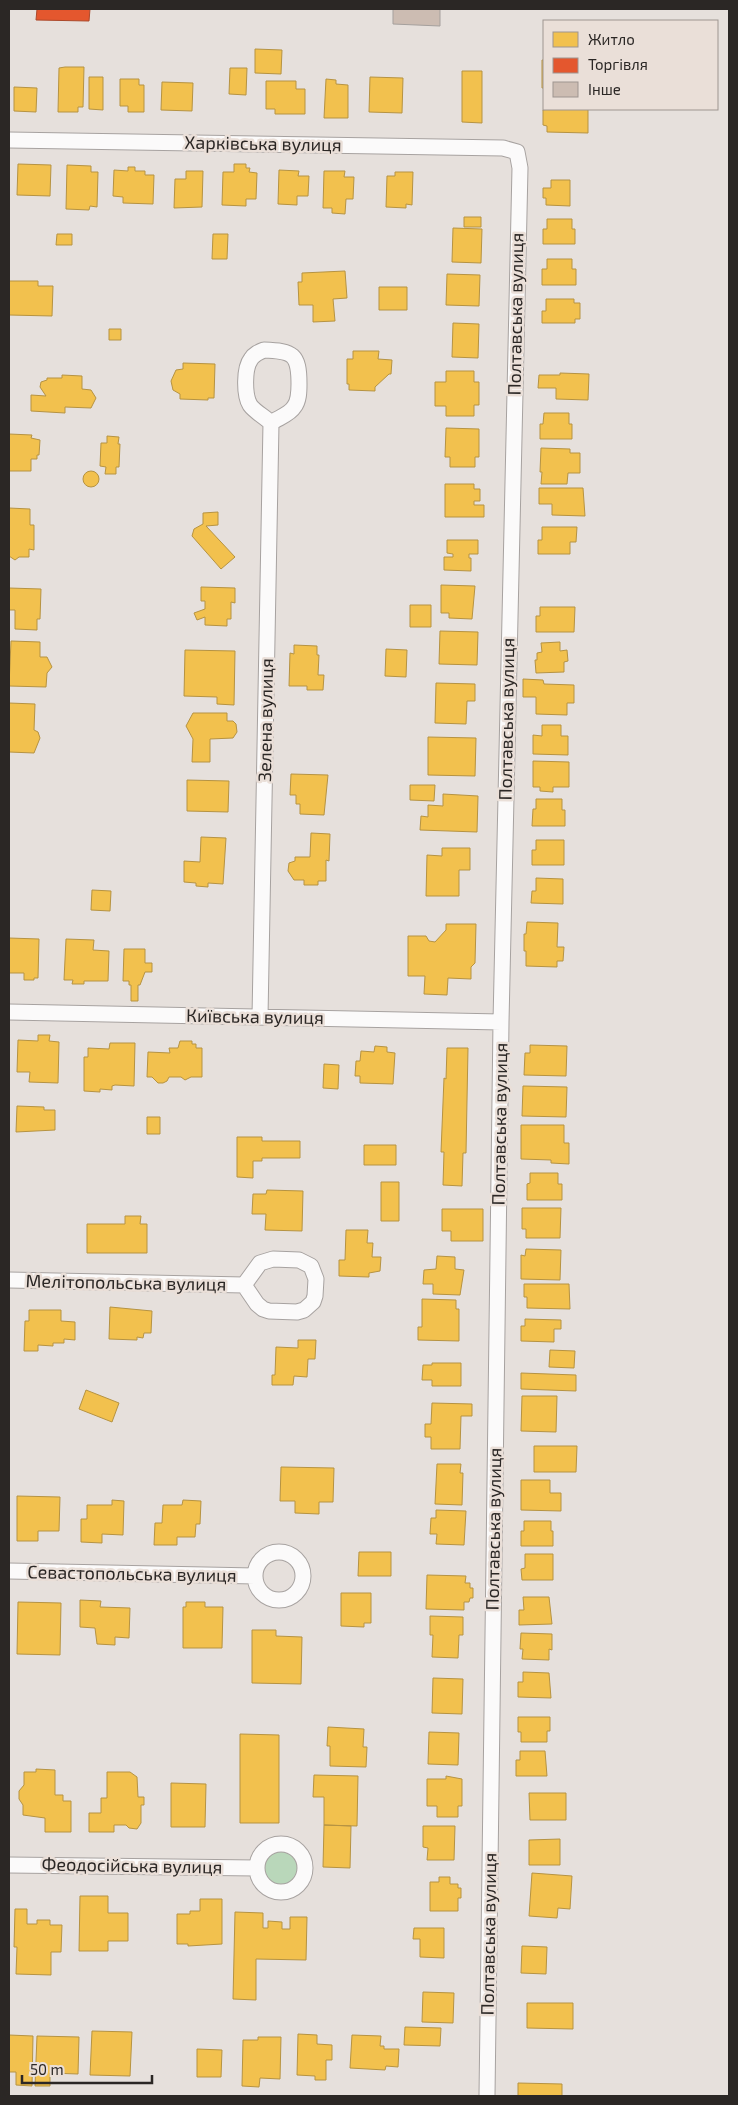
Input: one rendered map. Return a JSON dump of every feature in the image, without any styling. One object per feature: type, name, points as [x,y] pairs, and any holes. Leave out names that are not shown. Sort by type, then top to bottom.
[{"type":"street","name":"Харківська вулиця","points":[[9,140],[503,148],[517,152]]},
{"type":"street","name":"Полтавська вулиця","points":[[487,2096],[501,1022],[520,168],[517,152]]},
{"type":"street","points":[[282,351],[294,357],[298,363],[298,395],[294,407],[271,423],[253,409],[249,403],[247,396],[248,368],[252,356],[258,352],[282,351]]},
{"type":"street","name":"Зелена вулиця","points":[[260,1017],[271,423]]},
{"type":"street","name":"Київська вулиця","points":[[9,1012],[501,1022]]},
{"type":"street","name":"Мелітопольська вулиця","points":[[273,1259],[305,1262],[311,1266],[316,1279],[313,1302],[309,1308],[298,1312],[263,1309],[257,1304],[244,1285],[260,1263],[273,1259]]},
{"type":"street","name":"Мелітопольська вулиця","points":[[9,1280],[244,1285]]},
{"type":"street","name":"Севастопольська вулиця","points":[[9,1571],[255,1576]]},
{"type":"street","name":"Феодосійська вулиця","points":[[9,1865],[256,1868]]},
{"type":"green space","points":[[276,1844],[286,1844],[295,1848],[301,1854],[305,1868],[301,1882],[295,1888],[286,1892],[276,1892],[267,1888],[261,1882],[257,1873],[257,1863],[261,1854],[267,1848]]},
{"type":"building: Житло","points":[[255,49],[282,50],[281,74],[255,73]]},
{"type":"building: Житло","points":[[542,60],[543,60],[543,88]]},
{"type":"building: Житло","points":[[84,67],[83,107],[78,107],[78,112],[58,112],[59,68]]},
{"type":"building: Житло","points":[[230,68],[247,68],[246,95],[229,94]]},
{"type":"building: Житло","points":[[462,71],[482,71],[482,123],[462,122]]},
{"type":"building: Житло","points":[[89,77],[103,77],[103,110],[89,109]]},
{"type":"building: Житло","points":[[370,77],[403,78],[402,113],[369,112]]},
{"type":"building: Житло","points":[[120,79],[139,79],[139,85],[144,85],[144,112],[128,112],[128,106],[120,106]]},
{"type":"building: Житло","points":[[326,79],[336,80],[336,84],[348,85],[348,118],[324,118]]},
{"type":"building: Житло","points":[[266,81],[296,81],[296,89],[305,89],[305,114],[275,114],[275,109],[266,109]]},
{"type":"building: Житло","points":[[162,82],[193,83],[192,111],[161,110]]},
{"type":"building: Житло","points":[[14,87],[37,88],[36,112],[14,111]]},
{"type":"building: Житло","points":[[543,110],[588,110],[588,133],[547,132],[547,126],[543,125]]},
{"type":"building: Житло","points":[[18,164],[51,165],[50,196],[17,195]]},
{"type":"building: Житло","points":[[234,164],[246,164],[246,168],[250,168],[249,172],[257,173],[256,199],[246,199],[246,206],[222,205],[223,172],[234,172]]},
{"type":"building: Житло","points":[[67,165],[91,166],[91,172],[98,172],[97,207],[90,206],[89,210],[66,209]]},
{"type":"building: Житло","points":[[128,167],[135,167],[135,171],[145,171],[145,175],[154,175],[153,204],[123,203],[123,197],[113,196],[114,170],[128,171]]},
{"type":"building: Житло","points":[[279,170],[299,171],[298,176],[309,176],[308,196],[297,196],[297,205],[278,204]]},
{"type":"building: Житло","points":[[186,171],[203,171],[202,207],[174,208],[175,179],[186,179]]},
{"type":"building: Житло","points":[[324,171],[345,171],[344,177],[354,177],[353,199],[346,199],[345,214],[332,213],[332,208],[323,208]]},
{"type":"building: Житло","points":[[395,172],[413,172],[412,205],[406,204],[406,208],[386,207],[387,176],[395,176]]},
{"type":"building: Житло","points":[[551,180],[570,180],[570,206],[546,205],[546,198],[543,198],[543,188],[551,188]]},
{"type":"building: Житло","points":[[464,217],[481,217],[481,227],[464,227]]},
{"type":"building: Житло","points":[[547,219],[572,219],[572,229],[575,229],[575,244],[543,244],[543,229],[547,229]]},
{"type":"building: Житло","points":[[453,228],[482,229],[481,263],[452,262]]},
{"type":"building: Житло","points":[[57,234],[72,234],[72,245],[56,245]]},
{"type":"building: Житло","points":[[213,234],[228,234],[227,259],[212,259]]},
{"type":"building: Житло","points":[[547,259],[572,259],[572,269],[576,269],[576,285],[542,285],[542,269],[547,269]]},
{"type":"building: Житло","points":[[345,271],[347,298],[333,299],[335,321],[313,322],[313,305],[299,305],[298,282],[302,282],[302,273]]},
{"type":"building: Житло","points":[[447,274],[480,275],[479,306],[446,305]]},
{"type":"building: Житло","points":[[9,281],[38,281],[38,286],[53,286],[52,316],[9,315]]},
{"type":"building: Житло","points":[[379,287],[407,287],[407,310],[379,310]]},
{"type":"building: Житло","points":[[546,299],[574,299],[574,303],[580,303],[580,319],[575,319],[575,323],[542,323],[542,311],[546,311]]},
{"type":"building: Житло","points":[[453,323],[479,324],[478,358],[452,357]]},
{"type":"building: Житло","points":[[109,329],[121,329],[121,340],[109,340]]},
{"type":"building: Житло","points":[[353,351],[379,351],[378,359],[392,360],[391,374],[375,387],[375,391],[349,390],[349,384],[347,384],[347,359],[353,359]]},
{"type":"building: Житло","points":[[183,363],[215,364],[214,398],[208,398],[208,400],[180,399],[180,394],[173,390],[171,381],[176,370],[183,369]]},
{"type":"building: Житло","points":[[446,371],[474,371],[474,382],[479,382],[479,405],[474,405],[474,416],[446,416],[446,406],[435,406],[435,382],[446,382]]},
{"type":"building: Житло","points":[[560,373],[589,374],[588,400],[556,399],[556,388],[538,388],[539,375],[560,375]]},
{"type":"building: Житло","points":[[62,375],[82,376],[82,389],[91,390],[96,398],[91,408],[65,407],[65,413],[31,411],[31,395],[46,396],[40,387],[41,382],[47,380],[47,378],[62,378]]},
{"type":"building: Житло","points":[[544,413],[569,413],[569,424],[572,424],[572,439],[540,439],[540,424],[543,424]]},
{"type":"building: Житло","points":[[446,428],[479,429],[479,457],[475,457],[475,467],[450,467],[450,457],[445,457]]},
{"type":"building: Житло","points":[[9,434],[32,435],[31,438],[40,440],[39,455],[37,455],[37,459],[31,459],[31,471],[9,471]]},
{"type":"building: Житло","points":[[107,436],[119,437],[119,467],[116,467],[116,474],[105,474],[106,467],[100,466],[101,443],[107,443]]},
{"type":"building: Житло","points":[[541,448],[570,449],[570,453],[580,453],[580,473],[568,473],[567,484],[541,484]]},
{"type":"building: Житло","points":[[91,471],[97,473],[99,479],[97,485],[91,487],[85,485],[83,479],[85,473]]},
{"type":"building: Житло","points":[[445,484],[474,484],[474,489],[480,489],[480,501],[474,501],[474,505],[484,505],[484,517],[445,517]]},
{"type":"building: Житло","points":[[539,488],[583,488],[585,516],[552,515],[552,504],[539,504]]},
{"type":"building: Житло","points":[[9,508],[30,509],[30,525],[34,525],[34,550],[29,549],[29,557],[19,557],[15,560],[9,556]]},
{"type":"building: Житло","points":[[218,512],[218,525],[206,526],[235,557],[221,569],[192,536],[194,529],[203,524],[203,513]]},
{"type":"building: Житло","points":[[542,527],[577,527],[576,542],[570,542],[570,554],[538,554],[538,540],[542,540]]},
{"type":"building: Житло","points":[[447,540],[478,540],[478,554],[469,554],[469,558],[471,558],[471,571],[444,570],[444,557],[453,557],[453,554],[447,553]]},
{"type":"building: Житло","points":[[441,585],[475,586],[472,619],[449,618],[449,613],[441,613]]},
{"type":"building: Житло","points":[[201,587],[235,588],[235,603],[231,602],[231,619],[227,619],[227,626],[205,625],[205,617],[197,620],[194,613],[205,609],[205,601],[201,601]]},
{"type":"building: Житло","points":[[9,588],[41,589],[40,619],[37,619],[37,630],[15,629],[15,610],[9,610]]},
{"type":"building: Житло","points":[[410,605],[431,605],[431,627],[410,627]]},
{"type":"building: Житло","points":[[540,607],[575,607],[574,632],[536,632],[536,616],[540,616]]},
{"type":"building: Житло","points":[[440,631],[478,632],[477,665],[439,664]]},
{"type":"building: Житло","points":[[11,641],[40,642],[40,657],[47,657],[52,667],[47,673],[46,687],[9,686]]},
{"type":"building: Житло","points":[[560,642],[560,651],[567,650],[568,661],[564,662],[564,672],[536,673],[535,660],[537,660],[537,653],[542,652],[541,643]]},
{"type":"building: Житло","points":[[294,645],[317,646],[317,655],[319,655],[318,675],[324,675],[323,690],[307,690],[307,686],[289,686],[290,653],[294,654]]},
{"type":"building: Житло","points":[[386,649],[407,650],[406,677],[385,676]]},
{"type":"building: Житло","points":[[185,650],[235,651],[234,705],[217,704],[217,697],[184,696]]},
{"type":"building: Житло","points":[[523,679],[543,680],[544,684],[574,685],[574,703],[567,703],[567,715],[536,714],[536,697],[523,697]]},
{"type":"building: Житло","points":[[436,683],[475,684],[475,701],[467,701],[466,724],[435,723]]},
{"type":"building: Житло","points":[[9,703],[35,704],[34,730],[38,732],[40,738],[34,753],[9,752]]},
{"type":"building: Житло","points":[[193,713],[227,713],[227,721],[233,721],[236,724],[237,732],[233,738],[210,739],[210,762],[192,762],[193,739],[186,726]]},
{"type":"building: Житло","points":[[542,725],[561,725],[561,736],[568,736],[568,755],[533,754],[533,735],[542,736]]},
{"type":"building: Житло","points":[[428,737],[476,738],[475,776],[428,775]]},
{"type":"building: Житло","points":[[533,761],[569,762],[569,787],[553,787],[553,792],[540,791],[540,787],[533,787]]},
{"type":"building: Житло","points":[[291,774],[328,775],[324,815],[300,814],[300,804],[296,804],[296,795],[290,795]]},
{"type":"building: Житло","points":[[187,780],[229,781],[228,812],[187,811]]},
{"type":"building: Житло","points":[[410,785],[435,785],[434,801],[410,800]]},
{"type":"building: Житло","points":[[443,794],[478,796],[477,832],[420,830],[421,816],[428,817],[428,805],[443,806]]},
{"type":"building: Житло","points":[[536,799],[562,799],[562,810],[565,810],[565,826],[532,826],[533,809],[536,809]]},
{"type":"building: Житло","points":[[311,833],[330,834],[329,861],[326,860],[326,881],[318,881],[318,885],[304,885],[304,880],[294,880],[288,871],[289,863],[295,861],[295,857],[310,857]]},
{"type":"building: Житло","points":[[201,837],[226,838],[223,884],[208,883],[208,887],[184,882],[184,861],[200,862]]},
{"type":"building: Житло","points":[[536,840],[564,840],[564,865],[532,865],[532,850],[536,850]]},
{"type":"building: Житло","points":[[442,848],[470,848],[470,870],[459,870],[459,896],[426,896],[427,855],[442,856]]},
{"type":"building: Житло","points":[[536,878],[563,879],[563,904],[531,903],[532,891],[536,891]]},
{"type":"building: Житло","points":[[92,890],[111,891],[110,911],[91,910]]},
{"type":"building: Житло","points":[[527,922],[558,923],[557,947],[564,947],[563,961],[557,961],[557,967],[526,966],[524,934],[526,934]]},
{"type":"building: Житло","points":[[446,924],[476,924],[475,963],[471,967],[471,979],[448,978],[447,995],[424,994],[425,976],[408,976],[408,936],[426,936],[429,941],[435,942],[446,930]]},
{"type":"building: Житло","points":[[9,938],[39,939],[38,978],[24,980],[24,973],[9,973]]},
{"type":"building: Житло","points":[[66,939],[94,940],[93,950],[109,951],[108,981],[84,981],[84,984],[72,984],[73,980],[64,980]]},
{"type":"building: Житло","points":[[124,949],[145,949],[145,963],[152,963],[152,972],[145,972],[140,985],[138,985],[138,1001],[131,1001],[131,985],[129,985],[129,981],[123,981]]},
{"type":"building: Житло","points":[[38,1035],[50,1035],[49,1041],[59,1042],[58,1083],[29,1082],[30,1072],[17,1072],[18,1040],[38,1041]]},
{"type":"building: Житло","points":[[180,1041],[192,1041],[192,1044],[196,1044],[196,1048],[202,1048],[202,1077],[191,1077],[185,1080],[181,1077],[169,1077],[167,1081],[158,1083],[152,1077],[147,1077],[148,1052],[170,1053],[169,1048],[178,1048]]},
{"type":"building: Житло","points":[[110,1043],[135,1043],[134,1086],[115,1085],[112,1086],[112,1090],[100,1089],[100,1092],[84,1091],[84,1057],[88,1057],[88,1048],[109,1049]]},
{"type":"building: Житло","points":[[530,1045],[567,1046],[566,1076],[524,1075],[525,1053],[530,1053]]},
{"type":"building: Житло","points":[[375,1046],[387,1047],[387,1052],[395,1053],[393,1084],[360,1083],[360,1076],[355,1076],[356,1061],[360,1061],[361,1051],[374,1052]]},
{"type":"building: Житло","points":[[447,1048],[468,1048],[466,1153],[463,1153],[462,1186],[443,1185],[444,1152],[441,1152]]},
{"type":"building: Житло","points":[[324,1064],[339,1065],[338,1089],[323,1088]]},
{"type":"building: Житло","points":[[523,1086],[567,1087],[566,1117],[522,1116]]},
{"type":"building: Житло","points":[[17,1106],[44,1107],[44,1110],[55,1110],[55,1130],[16,1132]]},
{"type":"building: Житло","points":[[147,1117],[160,1117],[160,1134],[147,1134]]},
{"type":"building: Житло","points":[[521,1125],[564,1125],[564,1143],[569,1143],[569,1164],[551,1163],[551,1160],[521,1159]]},
{"type":"building: Житло","points":[[237,1137],[262,1137],[262,1141],[300,1141],[300,1158],[262,1158],[262,1161],[253,1161],[253,1178],[237,1177]]},
{"type":"building: Житло","points":[[364,1145],[396,1145],[396,1165],[364,1165]]},
{"type":"building: Житло","points":[[530,1173],[558,1173],[558,1184],[562,1184],[562,1200],[527,1200],[527,1184],[530,1183]]},
{"type":"building: Житло","points":[[381,1182],[399,1182],[399,1221],[381,1221]]},
{"type":"building: Житло","points":[[267,1190],[303,1191],[302,1231],[265,1230],[266,1214],[252,1214],[253,1194],[266,1194]]},
{"type":"building: Житло","points":[[522,1208],[561,1208],[560,1238],[526,1238],[526,1229],[522,1229]]},
{"type":"building: Житло","points":[[442,1209],[483,1209],[483,1241],[451,1241],[451,1231],[442,1231]]},
{"type":"building: Житло","points":[[125,1216],[141,1216],[140,1224],[147,1224],[147,1253],[87,1253],[87,1224],[125,1224]]},
{"type":"building: Житло","points":[[346,1230],[368,1230],[367,1243],[373,1243],[372,1257],[381,1257],[380,1271],[369,1273],[369,1277],[339,1276],[339,1260],[345,1260]]},
{"type":"building: Житло","points":[[526,1249],[561,1250],[560,1280],[521,1279],[521,1255],[525,1256]]},
{"type":"building: Житло","points":[[437,1256],[455,1257],[455,1269],[464,1270],[460,1295],[433,1294],[433,1284],[423,1284],[424,1270],[436,1269]]},
{"type":"building: Житло","points":[[524,1284],[569,1284],[570,1309],[527,1308],[527,1297],[524,1297]]},
{"type":"building: Житло","points":[[422,1299],[456,1300],[456,1309],[459,1309],[459,1341],[418,1340],[418,1327],[422,1327]]},
{"type":"building: Житло","points":[[110,1307],[152,1311],[151,1333],[144,1333],[143,1338],[137,1337],[137,1340],[109,1339]]},
{"type":"building: Житло","points":[[29,1310],[61,1310],[61,1321],[75,1322],[75,1340],[64,1339],[64,1343],[53,1343],[53,1346],[38,1345],[38,1351],[24,1351],[25,1321],[29,1321]]},
{"type":"building: Житло","points":[[525,1319],[561,1320],[561,1329],[554,1329],[554,1342],[521,1341],[521,1326],[525,1326]]},
{"type":"building: Житло","points":[[298,1340],[316,1340],[315,1359],[308,1359],[307,1377],[294,1376],[293,1385],[272,1385],[272,1375],[275,1375],[276,1347],[298,1348]]},
{"type":"building: Житло","points":[[550,1350],[575,1351],[574,1368],[549,1367]]},
{"type":"building: Житло","points":[[432,1363],[461,1363],[461,1386],[432,1386],[432,1380],[422,1380],[423,1365],[432,1365]]},
{"type":"building: Житло","points":[[521,1373],[576,1375],[576,1391],[521,1389]]},
{"type":"building: Житло","points":[[86,1390],[119,1403],[112,1422],[79,1409]]},
{"type":"building: Житло","points":[[522,1396],[557,1396],[556,1432],[521,1431]]},
{"type":"building: Житло","points":[[432,1403],[472,1404],[472,1416],[461,1416],[460,1449],[431,1449],[431,1437],[425,1437],[425,1424],[431,1424]]},
{"type":"building: Житло","points":[[534,1446],[577,1446],[576,1472],[534,1472]]},
{"type":"building: Житло","points":[[437,1464],[461,1464],[460,1473],[463,1473],[462,1505],[435,1504]]},
{"type":"building: Житло","points":[[281,1467],[334,1468],[333,1502],[319,1502],[319,1514],[295,1513],[295,1501],[280,1501]]},
{"type":"building: Житло","points":[[521,1480],[550,1480],[550,1493],[561,1493],[561,1511],[521,1510]]},
{"type":"building: Житло","points":[[17,1496],[60,1497],[59,1531],[38,1531],[38,1541],[17,1541]]},
{"type":"building: Житло","points":[[112,1500],[124,1501],[123,1535],[102,1534],[102,1543],[81,1542],[81,1519],[87,1519],[87,1505],[112,1505]]},
{"type":"building: Житло","points":[[183,1500],[201,1501],[200,1524],[196,1524],[195,1537],[177,1537],[177,1545],[154,1545],[155,1523],[162,1523],[163,1505],[182,1505]]},
{"type":"building: Житло","points":[[436,1510],[466,1511],[464,1545],[436,1544],[437,1534],[430,1534],[431,1518],[436,1518]]},
{"type":"building: Житло","points":[[524,1521],[551,1521],[553,1546],[521,1546],[521,1531],[524,1531]]},
{"type":"building: Житло","points":[[359,1552],[391,1552],[391,1576],[358,1576]]},
{"type":"building: Житло","points":[[525,1554],[553,1554],[553,1580],[522,1580],[521,1569],[525,1568]]},
{"type":"building: Житло","points":[[427,1575],[466,1576],[465,1583],[470,1583],[470,1588],[473,1588],[473,1598],[470,1598],[469,1602],[464,1602],[464,1610],[426,1609]]},
{"type":"building: Житло","points":[[341,1593],[371,1593],[371,1623],[364,1623],[364,1627],[341,1626]]},
{"type":"building: Житло","points":[[523,1597],[549,1597],[552,1624],[519,1625],[519,1610],[524,1610]]},
{"type":"building: Житло","points":[[80,1600],[101,1601],[100,1607],[130,1608],[129,1638],[115,1637],[115,1645],[97,1644],[95,1628],[80,1627]]},
{"type":"building: Житло","points":[[18,1602],[61,1603],[60,1655],[17,1654]]},
{"type":"building: Житло","points":[[186,1602],[205,1602],[205,1607],[223,1607],[222,1648],[183,1648],[183,1607],[186,1607]]},
{"type":"building: Житло","points":[[430,1616],[463,1617],[463,1635],[459,1635],[458,1658],[432,1657],[433,1635],[430,1635]]},
{"type":"building: Житло","points":[[252,1630],[276,1630],[276,1636],[302,1637],[301,1684],[252,1683]]},
{"type":"building: Житло","points":[[521,1633],[552,1634],[552,1650],[549,1649],[549,1660],[522,1659],[523,1649],[520,1649]]},
{"type":"building: Житло","points":[[523,1672],[549,1673],[551,1698],[518,1697],[518,1682],[523,1682]]},
{"type":"building: Житло","points":[[433,1678],[463,1679],[462,1714],[432,1713]]},
{"type":"building: Житло","points":[[518,1717],[550,1717],[550,1731],[547,1731],[547,1742],[521,1742],[521,1732],[518,1732]]},
{"type":"building: Житло","points":[[328,1727],[364,1729],[363,1747],[367,1747],[366,1767],[330,1766],[330,1746],[327,1746]]},
{"type":"building: Житло","points":[[429,1732],[459,1733],[458,1765],[428,1764]]},
{"type":"building: Житло","points":[[240,1734],[279,1735],[279,1823],[240,1823]]},
{"type":"building: Житло","points":[[520,1751],[545,1751],[547,1776],[516,1776],[516,1760],[520,1760]]},
{"type":"building: Житло","points":[[36,1769],[55,1770],[55,1795],[63,1795],[63,1801],[71,1801],[71,1832],[45,1832],[45,1818],[23,1815],[23,1805],[19,1799],[19,1791],[24,1785],[24,1772],[36,1772]]},
{"type":"building: Житло","points":[[107,1772],[130,1772],[137,1777],[138,1797],[144,1797],[144,1805],[141,1805],[141,1823],[137,1829],[129,1828],[126,1825],[114,1825],[114,1832],[89,1832],[89,1813],[101,1813],[101,1798],[107,1798]]},
{"type":"building: Житло","points":[[314,1775],[358,1776],[357,1826],[324,1825],[324,1797],[313,1797]]},
{"type":"building: Житло","points":[[446,1776],[462,1779],[462,1806],[458,1806],[458,1817],[437,1817],[437,1806],[427,1806],[427,1779],[446,1779]]},
{"type":"building: Житло","points":[[171,1783],[206,1784],[205,1827],[171,1827]]},
{"type":"building: Житло","points":[[529,1793],[566,1793],[566,1820],[530,1820]]},
{"type":"building: Житло","points":[[324,1825],[351,1826],[350,1868],[323,1867]]},
{"type":"building: Житло","points":[[423,1826],[455,1826],[454,1860],[427,1860],[428,1848],[423,1847]]},
{"type":"building: Житло","points":[[560,1839],[560,1865],[529,1865],[529,1840]]},
{"type":"building: Житло","points":[[532,1873],[572,1876],[570,1909],[558,1908],[557,1918],[529,1916]]},
{"type":"building: Житло","points":[[439,1877],[450,1877],[450,1884],[458,1884],[458,1888],[461,1888],[461,1898],[458,1898],[458,1911],[430,1911],[430,1882],[439,1882]]},
{"type":"building: Житло","points":[[80,1896],[108,1896],[108,1913],[128,1913],[128,1941],[108,1941],[108,1951],[79,1951]]},
{"type":"building: Житло","points":[[200,1899],[222,1899],[222,1944],[188,1946],[188,1944],[177,1944],[177,1914],[190,1914],[190,1911],[200,1911]]},
{"type":"building: Житло","points":[[15,1909],[27,1909],[27,1924],[37,1924],[37,1920],[50,1920],[50,1925],[62,1925],[61,1952],[51,1952],[51,1975],[16,1974],[17,1947],[14,1947]]},
{"type":"building: Житло","points":[[235,1912],[263,1913],[263,1928],[268,1928],[268,1921],[282,1922],[282,1929],[290,1929],[290,1917],[307,1917],[306,1960],[256,1959],[256,2000],[233,1999]]},
{"type":"building: Житло","points":[[414,1928],[444,1928],[444,1958],[420,1957],[420,1939],[413,1939]]},
{"type":"building: Житло","points":[[522,1946],[547,1947],[546,1974],[521,1973]]},
{"type":"building: Житло","points":[[423,1992],[454,1993],[453,2023],[422,2022]]},
{"type":"building: Житло","points":[[527,2003],[573,2003],[573,2029],[527,2028]]},
{"type":"building: Житло","points":[[405,2027],[441,2028],[440,2046],[404,2045]]},
{"type":"building: Житло","points":[[92,2031],[132,2032],[130,2076],[90,2075]]},
{"type":"building: Житло","points":[[298,2034],[317,2035],[317,2044],[332,2045],[332,2060],[326,2060],[326,2080],[315,2080],[315,2076],[297,2075]]},
{"type":"building: Житло","points":[[9,2035],[33,2036],[32,2086],[16,2085],[16,2072],[9,2072]]},
{"type":"building: Житло","points":[[352,2035],[381,2036],[380,2046],[384,2046],[384,2049],[399,2049],[398,2067],[386,2066],[385,2070],[350,2068]]},
{"type":"building: Житло","points":[[37,2036],[79,2037],[78,2074],[50,2073],[50,2086],[35,2086]]},
{"type":"building: Житло","points":[[258,2037],[281,2037],[280,2079],[260,2078],[259,2087],[242,2086],[243,2040],[258,2040]]},
{"type":"building: Житло","points":[[197,2049],[222,2050],[221,2077],[197,2077]]},
{"type":"building: Житло","points":[[518,2083],[562,2084],[562,2096],[518,2096]]},
{"type":"building: Торгівля","points":[[37,9],[90,9],[89,21],[36,20]]},
{"type":"building: Інше","points":[[393,9],[440,9],[440,26],[393,24]]}]
